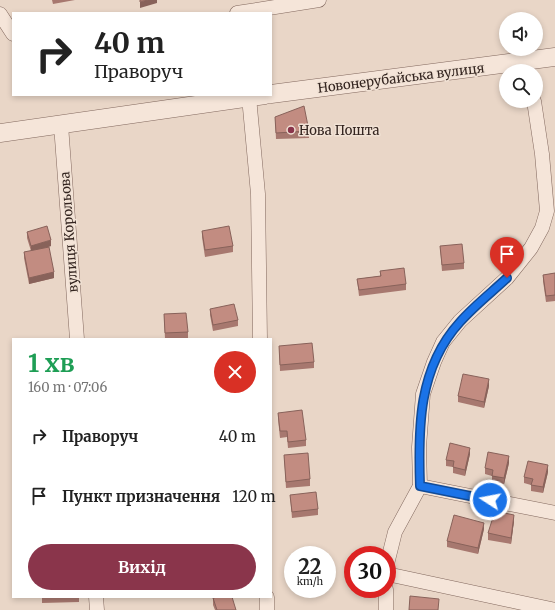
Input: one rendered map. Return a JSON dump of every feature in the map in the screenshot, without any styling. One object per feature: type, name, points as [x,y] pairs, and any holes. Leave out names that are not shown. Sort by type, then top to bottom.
[{"type":"street","points":[[243,12],[319,0]]},
{"type":"street","points":[[0,14],[12,32]]},
{"type":"street","name":"Новонерубайська вулиця","points":[[535,64],[555,57]]},
{"type":"street","name":"Новонерубайська вулиця","points":[[272,94],[499,69]]},
{"type":"street","points":[[0,133],[257,96],[260,338]]},
{"type":"street","points":[[392,546],[395,532],[420,486],[419,447],[423,394],[434,362],[444,342],[460,321],[507,278],[531,248],[551,215],[535,108]]},
{"type":"street","name":"вулиця Корольова","points":[[61,125],[77,338]]},
{"type":"street","points":[[420,486],[555,513]]},
{"type":"street","points":[[396,576],[555,610]]},
{"type":"street","points":[[96,598],[97,610]]},
{"type":"street","points":[[266,598],[267,610]]},
{"type":"street","points":[[386,598],[386,610]]},
{"type":"building","name":"Нова Пошта","points":[[304,106],[309,131],[276,133],[275,117]]},
{"type":"building","points":[[47,226],[51,240],[31,246],[27,232]]},
{"type":"building","points":[[229,226],[233,246],[205,250],[202,231]]},
{"type":"building","points":[[462,244],[464,263],[442,265],[440,246]]},
{"type":"building","points":[[49,247],[54,272],[29,278],[24,252]]},
{"type":"building","points":[[404,268],[406,284],[359,290],[357,279],[381,276],[380,271]]},
{"type":"building","points":[[555,273],[555,295],[546,296],[543,275]]},
{"type":"building","points":[[234,304],[238,320],[213,325],[210,309]]},
{"type":"building","points":[[186,313],[188,332],[165,333],[164,314]]},
{"type":"building","points":[[312,343],[314,362],[280,365],[279,346]]},
{"type":"building","points":[[463,374],[489,379],[484,402],[458,396]]},
{"type":"building","points":[[302,410],[306,440],[288,442],[287,431],[280,431],[278,413]]},
{"type":"building","points":[[450,443],[470,448],[465,470],[453,467],[454,461],[446,460]]},
{"type":"building","points":[[488,452],[509,456],[504,478],[492,476],[493,470],[485,468]]},
{"type":"building","points":[[308,453],[310,479],[286,482],[284,455]]},
{"type":"building","points":[[528,461],[548,465],[543,487],[531,485],[533,479],[524,477]]},
{"type":"building","points":[[316,492],[318,509],[292,512],[290,495]]},
{"type":"building","points":[[495,511],[514,515],[511,538],[488,533]]},
{"type":"building","points":[[454,515],[484,523],[478,548],[447,541]]},
{"type":"building","points":[[410,596],[439,599],[438,610],[409,610]]},
{"type":"building","points":[[213,598],[232,598],[236,610],[217,610]]},
{"type":"place","name":"Нова Пошта","points":[[291,130]]},
{"type":"route","points":[[490,500],[420,486],[419,447],[423,394],[434,362],[444,342],[460,321],[507,278]]}]
